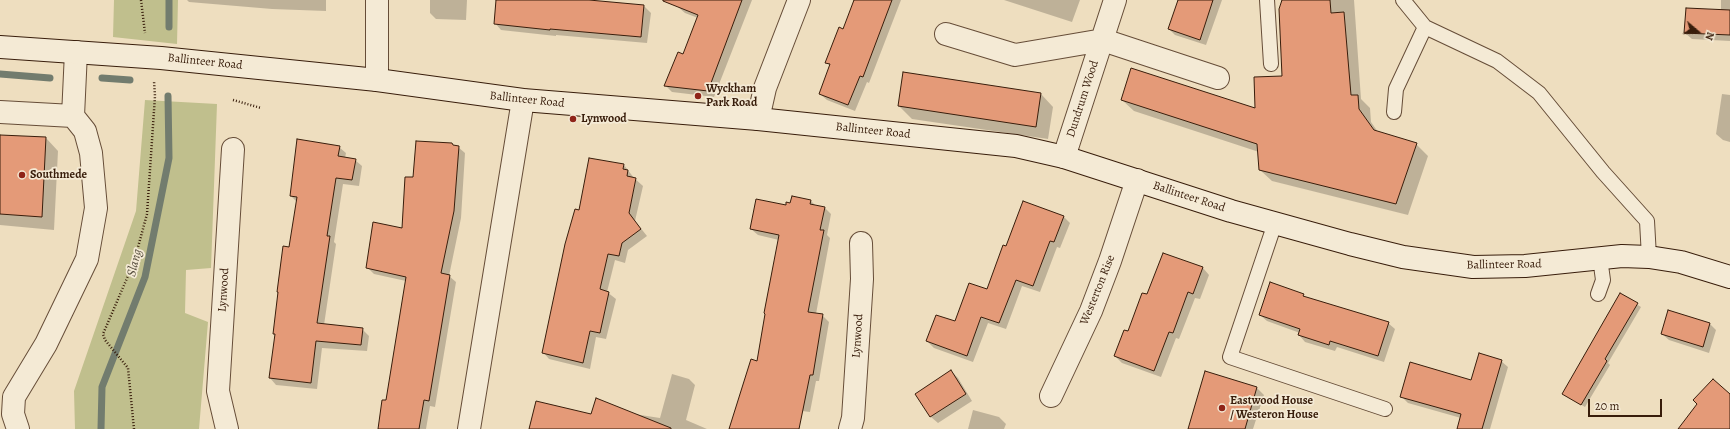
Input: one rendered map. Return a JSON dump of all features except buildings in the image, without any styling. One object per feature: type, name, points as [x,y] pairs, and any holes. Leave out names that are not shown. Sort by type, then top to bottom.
[{"type":"street","points":[[377,0],[377,80]]},
{"type":"street","points":[[758,119],[765,88],[799,0]]},
{"type":"street","name":"Dundrum Wood","points":[[1064,158],[1115,0]]},
{"type":"street","name":"Dundrum Wood","points":[[946,34],[1015,55],[1102,40],[1218,78]]},
{"type":"street","name":"Ballinteer Road","points":[[0,47],[163,58],[377,80],[523,100],[758,119],[1016,146],[1064,158],[1137,180],[1231,211],[1403,257],[1473,267],[1525,266],[1622,256],[1649,257],[1681,262],[1730,277]]},
{"type":"street","points":[[18,429],[13,414],[14,396],[46,344],[87,259],[96,208],[91,153],[85,131],[73,116],[76,52]]},
{"type":"street","points":[[469,429],[523,100]]},
{"type":"street","points":[[0,112],[73,116]]},
{"type":"street","name":"Lynwood","points":[[227,429],[218,391],[233,149]]},
{"type":"street","name":"Westerton Rise","points":[[1051,396],[1091,311],[1110,261],[1137,180]]},
{"type":"street","name":"Lynwood","points":[[850,429],[853,418],[862,279],[861,244]]},
{"type":"lane","points":[[1267,0],[1271,64]]},
{"type":"lane","points":[[1403,0],[1425,27],[1497,61],[1539,93],[1603,172],[1646,221],[1649,257]]},
{"type":"lane","points":[[1394,112],[1396,89],[1425,27]]},
{"type":"lane","points":[[1275,223],[1230,357],[1385,409]]},
{"type":"lane","points":[[1598,294],[1603,280],[1600,258]]},
{"type":"path","points":[[134,429],[128,368],[105,340],[103,334],[134,262],[147,214],[155,96],[163,58],[145,40],[141,0]]},
{"type":"path","points":[[233,100],[261,108]]},
{"type":"shaded area","points":[[114,0],[178,0],[177,44],[113,37]]},
{"type":"shaded area","points":[[145,100],[217,104],[211,268],[186,270],[185,313],[208,322],[199,429],[75,429],[74,391],[136,211]]},
{"type":"waterway","points":[[169,0],[169,27]]},
{"type":"waterway","name":"Slang","points":[[0,74],[50,78]]},
{"type":"waterway","name":"Slang","points":[[102,78],[130,80]]},
{"type":"waterway","name":"Slang","points":[[101,429],[102,387],[145,277],[169,158],[168,96]]},
{"type":"place","name":"Wyckham Park Road","points":[[698,96]]},
{"type":"place","name":"Lynwood","points":[[573,119]]},
{"type":"place","name":"Southmede","points":[[22,175]]},
{"type":"place","name":"Eastwood House / Westeron House","points":[[1222,408]]}]
